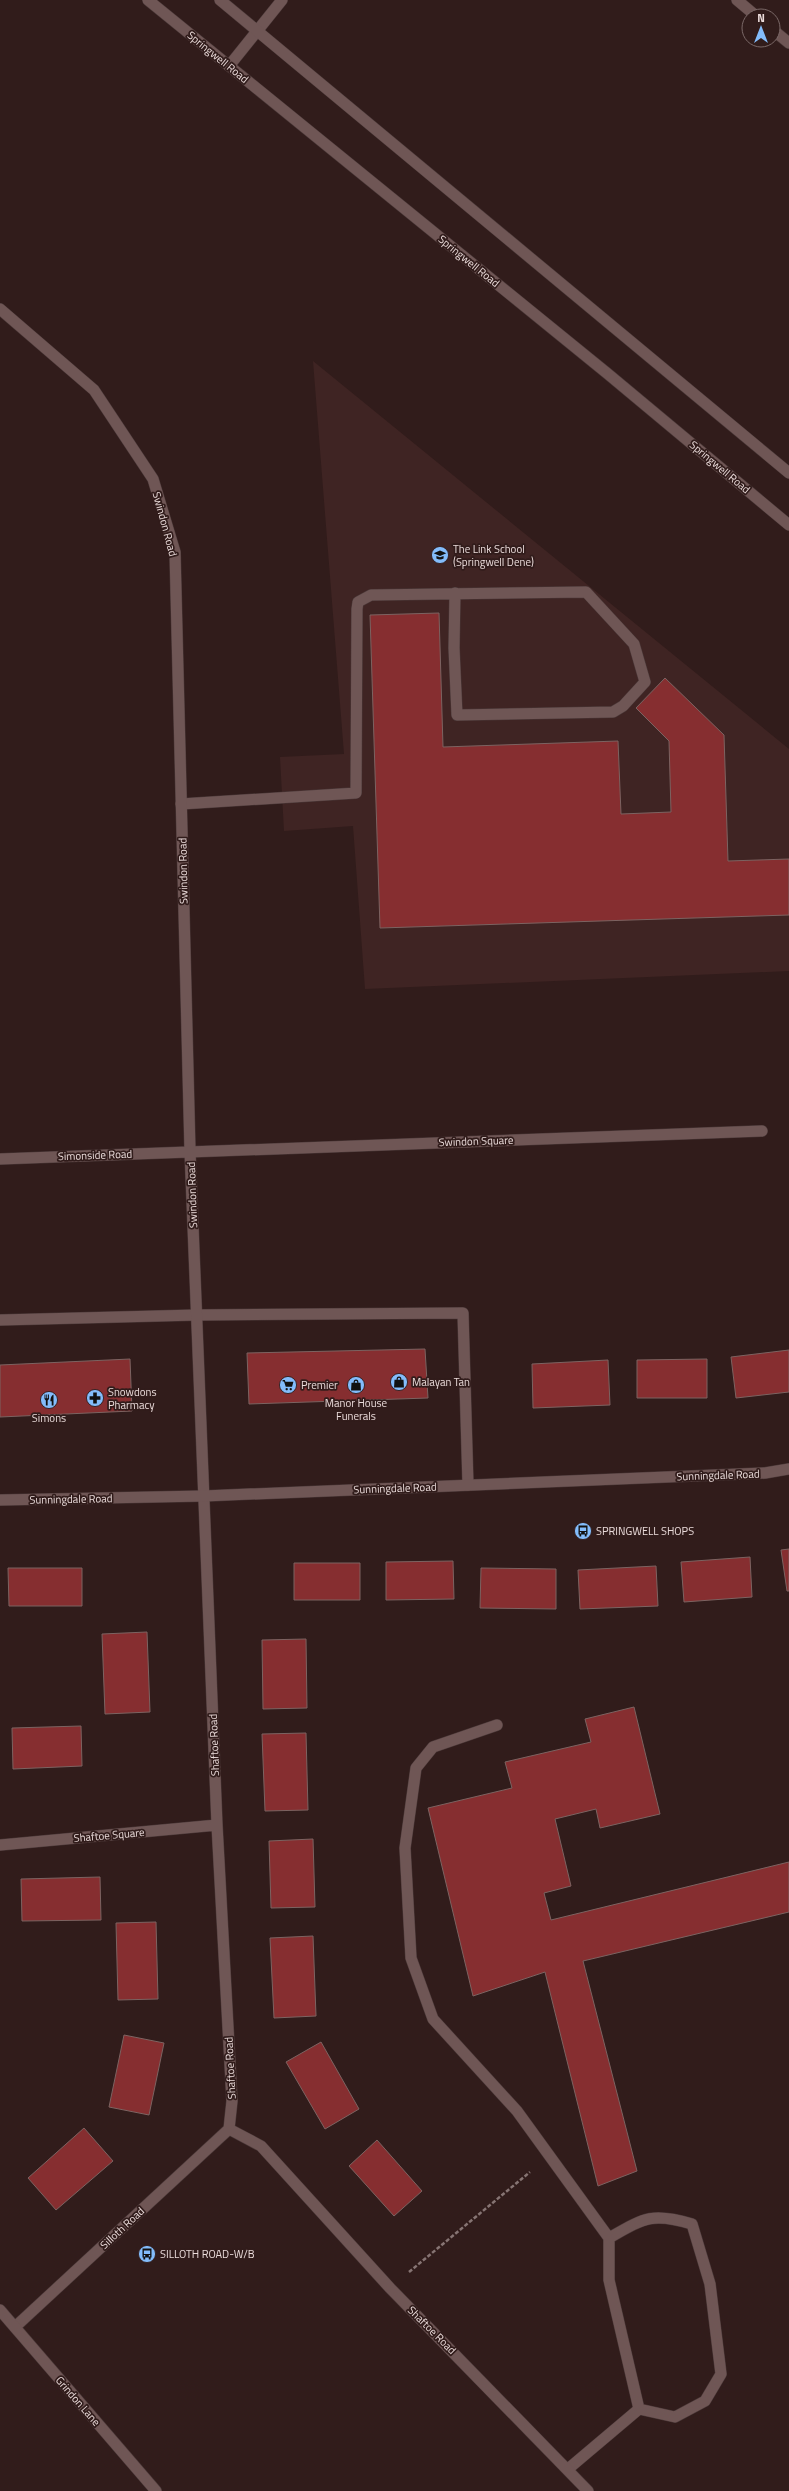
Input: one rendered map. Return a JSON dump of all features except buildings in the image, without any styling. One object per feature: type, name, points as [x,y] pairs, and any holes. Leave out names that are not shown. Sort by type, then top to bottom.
[{"type":"street","name":"Springwell Road","points":[[148,0],[614,379],[789,525]]},
{"type":"street","points":[[220,0],[789,473]]},
{"type":"street","points":[[229,66],[282,0]]},
{"type":"street","points":[[736,0],[746,8]]},
{"type":"street","points":[[781,36],[789,43]]},
{"type":"street","name":"Swindon Road","points":[[0,310],[94,390],[153,479],[175,552],[190,1152],[204,1496]]},
{"type":"street","points":[[181,804],[356,794],[358,602],[371,595],[455,593],[586,592],[634,644],[645,682],[623,706],[614,712],[457,714],[454,648],[455,593]]},
{"type":"street","name":"Swindon Square","points":[[190,1152],[762,1131]]},
{"type":"street","name":"Simonside Road","points":[[0,1158],[190,1152]]},
{"type":"street","points":[[0,1320],[197,1315],[463,1313],[468,1485]]},
{"type":"street","name":"Sunningdale Road","points":[[0,1500],[204,1496],[765,1473],[789,1469]]},
{"type":"street","name":"Shaftoe Road","points":[[204,1496],[217,1825],[232,2101],[229,2129],[261,2146],[390,2288],[588,2491]]},
{"type":"street","points":[[497,1725],[433,1747],[416,1768],[405,1848],[411,1958],[433,2019],[517,2111],[609,2238],[609,2280],[640,2409]]},
{"type":"street","name":"Shaftoe Square","points":[[0,1845],[217,1825]]},
{"type":"street","name":"Silloth Road","points":[[15,2327],[229,2129]]},
{"type":"street","points":[[609,2238],[641,2219],[670,2218],[692,2224],[710,2284],[721,2374],[705,2401],[675,2417],[640,2409]]},
{"type":"street","name":"Grindon Lane","points":[[0,2310],[156,2491]]},
{"type":"street","points":[[568,2469],[640,2409]]},
{"type":"path","points":[[390,2288],[549,2156]]},
{"type":"shaded area","name":"The Link School (Springwell Dene)","points":[[313,361],[789,749],[789,971],[365,989],[353,826],[284,831],[280,757],[344,754]]},
{"type":"place","name":"The Link School (Springwell Dene)","points":[[440,555]]},
{"type":"place","name":"Malayan Tan","points":[[399,1382]]},
{"type":"place","name":"Premier","points":[[288,1385]]},
{"type":"place","name":"Manor House Funerals","points":[[356,1385]]},
{"type":"place","name":"Snowdons Pharmacy","points":[[95,1398]]},
{"type":"place","name":"Simons","points":[[49,1400]]},
{"type":"place","name":"SPRINGWELL SHOPS","points":[[583,1531]]},
{"type":"place","name":"SILLOTH ROAD-W/B","points":[[147,2254]]}]
